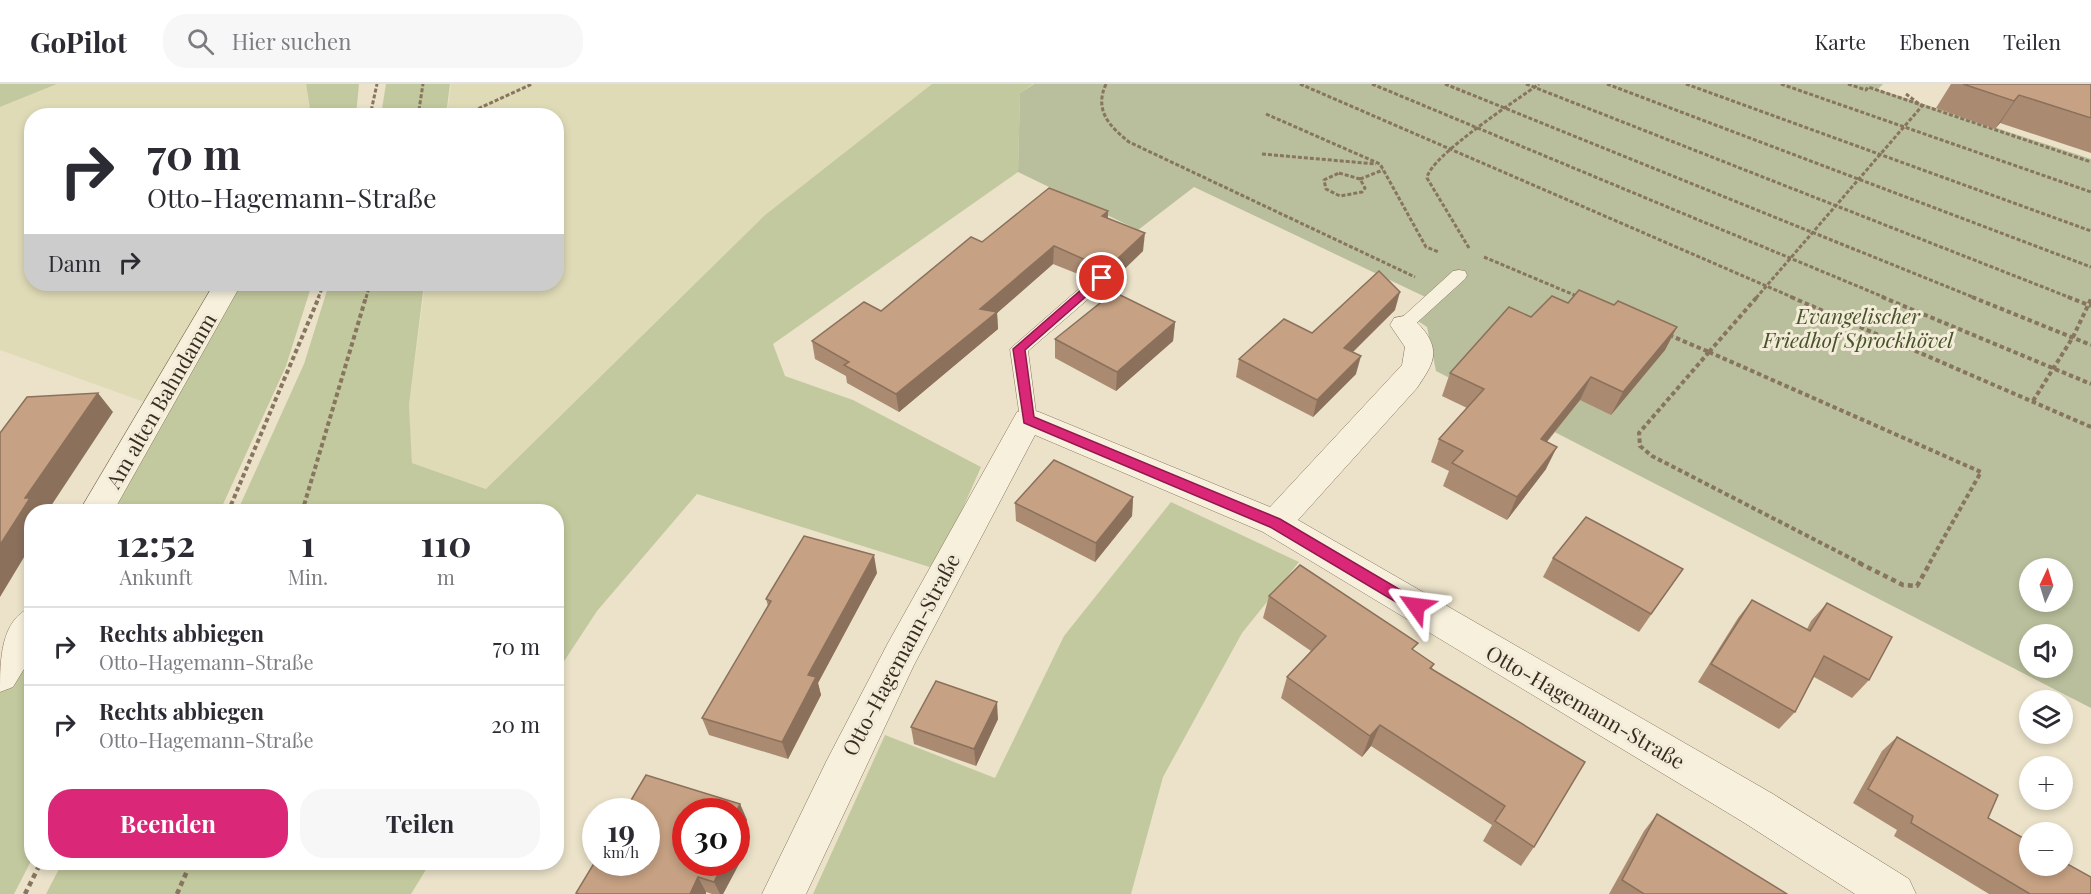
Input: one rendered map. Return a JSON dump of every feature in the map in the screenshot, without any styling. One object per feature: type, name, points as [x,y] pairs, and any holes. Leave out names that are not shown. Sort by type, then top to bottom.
[{"type":"street","name":"Am alten Bahndamm","points":[[101,504],[223,291]]},
{"type":"street","points":[[1275,523],[1406,381],[1422,358],[1420,344],[1404,325]]},
{"type":"street","name":"Otto-Hagemann-Straße","points":[[784,894],[841,767],[955,549],[1028,420],[1275,523],[1758,808],[1894,894]]},
{"type":"street","points":[[0,676],[24,636]]},
{"type":"lane","points":[[1404,325],[1463,269]]},
{"type":"lane","points":[[1028,420],[1019,349],[1102,278]]},
{"type":"path","points":[[372,108],[377,84]]},
{"type":"path","points":[[419,108],[423,84]]},
{"type":"path","points":[[480,108],[532,84]]},
{"type":"path","points":[[1106,84],[1100,100],[1101,110],[1113,130],[1129,142],[1442,290]]},
{"type":"path","points":[[1300,84],[2091,427]]},
{"type":"path","points":[[1371,84],[2091,384]]},
{"type":"path","points":[[1445,84],[2091,345]]},
{"type":"path","points":[[1526,84],[2089,306]]},
{"type":"path","points":[[1266,114],[1380,164],[1426,247],[1463,269],[1470,252],[1466,240],[1427,178],[1428,170],[1433,162],[1451,148],[1539,84]]},
{"type":"path","points":[[1607,84],[2091,267]]},
{"type":"path","points":[[1686,84],[2091,231]]},
{"type":"path","points":[[1781,84],[2091,192]]},
{"type":"path","points":[[1848,84],[1866,90],[1869,85],[1922,106],[2091,162]]},
{"type":"path","points":[[1906,94],[1922,106]]},
{"type":"path","points":[[1667,334],[1711,353],[1982,472],[1917,586],[1903,585],[1652,456],[1640,447],[1639,433],[1711,353],[1765,285],[1814,233],[1922,106]]},
{"type":"path","points":[[1262,154],[1380,164]]},
{"type":"path","points":[[1360,179],[1365,188],[1362,192],[1349,197],[1332,194],[1323,185],[1324,180],[1332,174],[1347,174],[1360,179],[1383,170]]},
{"type":"path","points":[[1470,252],[1579,298]]},
{"type":"path","points":[[231,504],[321,291]]},
{"type":"path","points":[[304,504],[368,291]]},
{"type":"path","points":[[2033,401],[2073,337],[2091,299]]},
{"type":"path","points":[[25,894],[37,870]]},
{"type":"path","points":[[177,894],[188,870]]},
{"type":"shaded area","points":[[57,84],[306,84],[310,108],[24,108],[24,291],[218,291],[147,403],[0,350],[0,107]]},
{"type":"shaded area","points":[[451,84],[933,84],[765,215],[487,489],[412,463],[409,405],[424,291],[564,291],[564,108],[448,108]]},
{"type":"green space","points":[[0,84],[57,84],[0,107]]},
{"type":"green space","points":[[306,84],[359,84],[357,108],[310,108]]},
{"type":"green space","points":[[386,84],[450,84],[447,108],[382,108]]},
{"type":"green space","points":[[932,84],[1033,84],[1020,93],[1018,172],[773,344],[785,376],[853,400],[981,467],[936,569],[697,494],[597,611],[564,661],[564,504],[241,504],[304,364],[327,291],[423,291],[409,405],[412,463],[486,489],[765,215]]},
{"type":"green space","name":"Evangelischer Friedhof Sprockhövel","points":[[1034,84],[1883,84],[1878,89],[2091,159],[2091,708],[2073,699],[2073,690],[2056,690],[2033,678],[2073,678],[2073,624],[2019,624],[2019,671],[1436,371],[1427,327],[1418,321],[1436,302],[1194,187],[1138,230],[1018,172],[1020,93]]},
{"type":"green space","points":[[232,291],[310,291],[286,366],[223,504],[107,504],[169,402]]},
{"type":"green space","points":[[1171,502],[1299,562],[1242,633],[1163,777],[1131,894],[813,894],[885,735],[995,778],[1064,636]]},
{"type":"green space","points":[[24,639],[24,870],[26,870],[14,894],[0,894],[0,680]]},
{"type":"green space","points":[[58,870],[426,870],[411,894],[46,894]]},
{"type":"building","points":[[1963,84],[2091,84],[2091,118],[2019,95],[2014,101]]},
{"type":"building","points":[[1049,188],[1108,211],[1102,216],[1145,233],[1112,264],[1113,259],[1109,254],[1096,254],[1088,261],[1054,246],[980,309],[997,312],[896,394],[844,365],[849,362],[812,341],[864,302],[881,311],[971,237],[982,242]]},
{"type":"building","points":[[1379,271],[1400,292],[1344,348],[1361,356],[1317,400],[1239,359],[1284,319],[1312,333]]},
{"type":"building","points":[[1579,290],[1614,305],[1618,301],[1677,327],[1623,392],[1591,377],[1541,439],[1557,447],[1517,497],[1452,463],[1463,451],[1439,439],[1484,389],[1450,373],[1509,307],[1531,317],[1552,296],[1568,303]]},
{"type":"building","points":[[1114,292],[1175,322],[1117,372],[1055,339]]},
{"type":"building","points":[[98,393],[25,498],[30,498],[24,504],[0,545],[0,433],[27,397]]},
{"type":"building","points":[[1054,460],[1133,497],[1096,543],[1015,503]]},
{"type":"building","points":[[1586,517],[1683,569],[1651,614],[1553,558]]},
{"type":"building","points":[[804,536],[874,555],[808,675],[816,677],[782,742],[702,718],[771,601],[766,599]]},
{"type":"building","points":[[1300,565],[1418,643],[1412,649],[1434,664],[1430,668],[1585,762],[1534,847],[1495,821],[1505,806],[1380,725],[1370,736],[1287,677],[1326,636],[1269,596]]},
{"type":"building","points":[[1752,600],[1810,631],[1827,603],[1892,637],[1869,680],[1824,656],[1795,712],[1711,664]]},
{"type":"building","points":[[936,681],[997,702],[974,749],[911,727]]},
{"type":"building","points":[[1897,737],[1998,795],[1988,818],[2019,836],[2019,876],[2073,876],[2073,867],[2091,877],[2091,894],[2030,894],[1911,823],[1913,816],[1868,789]]},
{"type":"building","points":[[646,775],[721,798],[672,798],[672,876],[717,876],[714,882],[698,877],[690,894],[576,893],[586,876],[660,876],[660,798],[632,798]]},
{"type":"building","points":[[1657,814],[1787,894],[1644,894],[1622,880]]},
{"type":"route","points":[[1102,278],[1019,349],[1028,420],[1275,523],[1416,606]]}]
